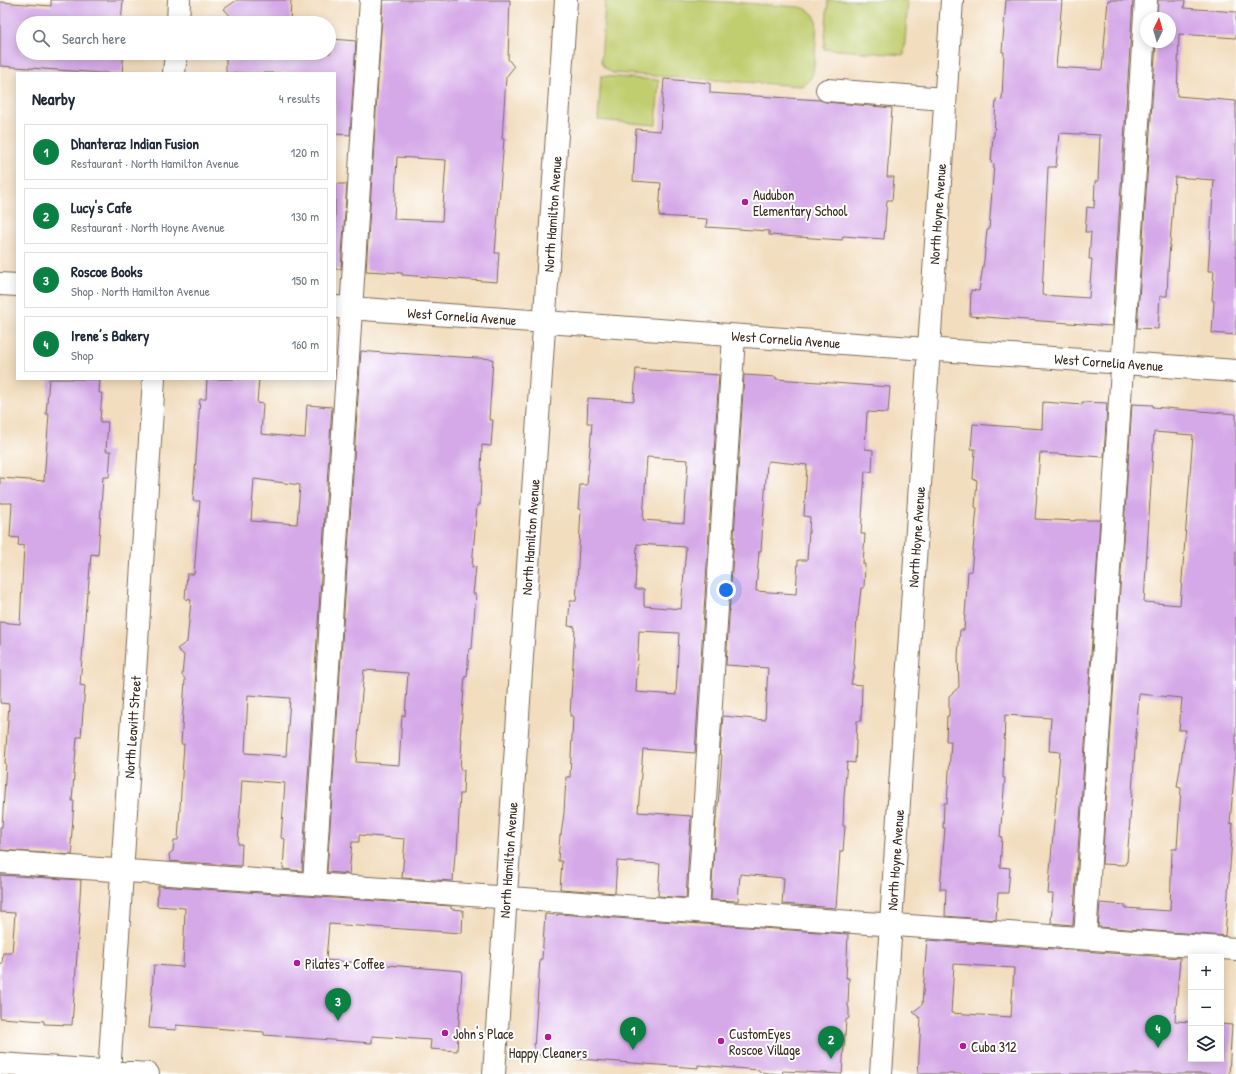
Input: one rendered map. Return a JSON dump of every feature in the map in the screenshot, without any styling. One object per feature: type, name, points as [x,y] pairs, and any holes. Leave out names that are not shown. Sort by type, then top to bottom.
[{"type":"street","points":[[178,16],[179,0]]},
{"type":"street","points":[[314,884],[344,308],[371,0]]},
{"type":"street","name":"North Hamilton Avenue","points":[[494,1074],[566,0]]},
{"type":"street","name":"North Hoyne Avenue","points":[[881,1074],[952,0]]},
{"type":"street","points":[[1085,938],[1146,0]]},
{"type":"street","points":[[174,72],[175,60]]},
{"type":"street","points":[[827,90],[945,98]]},
{"type":"street","points":[[0,284],[16,285]]},
{"type":"street","name":"West Cornelia Avenue","points":[[344,308],[1236,371]]},
{"type":"street","points":[[698,911],[734,336]]},
{"type":"street","name":"North Leavitt Street","points":[[109,1073],[154,380]]},
{"type":"street","points":[[0,862],[1236,949]]},
{"type":"street","points":[[0,1064],[109,1073],[148,1074]]},
{"type":"green space","points":[[607,0],[696,0],[804,8],[813,15],[816,20],[816,48],[812,76],[801,86],[613,73],[606,69],[601,62],[605,3]]},
{"type":"green space","points":[[828,0],[908,0],[904,55],[824,49]]},
{"type":"green space","points":[[601,76],[659,80],[656,125],[598,120]]},
{"type":"building","points":[[51,0],[123,0],[122,16],[16,16],[16,60],[123,60],[122,72],[87,72],[0,66],[0,2],[51,6]]},
{"type":"building","points":[[237,0],[291,0],[290,16],[230,16],[224,9]]},
{"type":"building","points":[[383,0],[510,0],[508,59],[514,67],[506,77],[502,139],[504,139],[495,253],[499,253],[497,282],[366,271]],"holes":[[[397,157],[446,160],[442,221],[394,219]]]},
{"type":"building","points":[[1006,0],[1062,0],[1056,67],[1102,70],[1108,0],[1133,0],[1112,326],[970,316],[971,290],[979,291],[987,230],[989,230],[994,164],[991,163],[996,99],[1002,100],[1004,52],[1002,52]],"holes":[[[1059,133],[1100,135],[1098,181],[1095,181],[1094,208],[1087,207],[1085,232],[1091,232],[1089,259],[1092,259],[1089,298],[1042,295],[1048,167],[1056,167]]]},
{"type":"building","points":[[1158,0],[1185,0],[1184,8],[1236,12],[1236,38],[1179,34],[1177,96],[1236,101],[1236,335],[1212,333],[1214,271],[1208,271],[1214,180],[1175,177],[1167,296],[1160,296],[1158,329],[1137,328],[1156,48],[1176,48],[1176,12],[1157,12]]},
{"type":"building","points":[[336,39],[356,41],[350,135],[336,134],[336,72],[226,72],[226,60],[336,60]]},
{"type":"building","points":[[664,79],[710,83],[710,93],[820,100],[826,102],[892,108],[887,177],[894,177],[892,200],[887,200],[884,239],[843,236],[842,240],[769,235],[769,231],[706,227],[707,219],[659,216],[661,183],[633,181],[636,129],[660,131]]},
{"type":"building","points":[[336,184],[347,184],[341,269],[336,269]]},
{"type":"building","points":[[361,351],[493,359],[489,420],[493,420],[491,446],[482,445],[480,505],[477,505],[472,567],[476,567],[473,594],[476,594],[472,649],[469,649],[467,677],[465,676],[460,739],[462,739],[460,770],[464,770],[463,794],[460,794],[457,853],[455,853],[453,881],[402,878],[405,839],[359,835],[359,842],[352,842],[349,874],[327,872]],"holes":[[[364,670],[408,673],[405,716],[402,715],[399,765],[356,762]]]},
{"type":"building","points":[[636,369],[719,375],[695,753],[643,749],[638,812],[691,816],[686,898],[658,896],[660,864],[617,861],[615,893],[560,889],[562,861],[558,861],[560,835],[564,813],[566,777],[570,777],[573,716],[570,716],[575,627],[568,626],[570,601],[576,601],[581,509],[578,509],[580,485],[587,485],[592,423],[587,423],[588,398],[634,401]],"holes":[[[647,457],[688,460],[684,523],[643,520]],[[637,544],[686,547],[681,609],[644,606],[644,589],[635,589]],[[639,631],[679,633],[676,695],[636,692]]]},
{"type":"building","points":[[744,375],[776,377],[776,379],[890,387],[888,413],[867,412],[865,449],[873,450],[872,472],[865,471],[861,534],[865,534],[863,564],[865,564],[864,588],[861,588],[857,617],[855,667],[851,684],[862,685],[861,721],[857,721],[855,763],[847,762],[843,826],[845,826],[843,851],[840,851],[836,908],[782,904],[784,878],[740,874],[738,901],[711,900],[716,817],[722,755],[720,754],[723,716],[765,720],[768,668],[726,665]],"holes":[[[769,461],[807,465],[804,516],[810,517],[807,560],[798,560],[796,594],[756,591],[759,551],[761,551],[767,463]]]},
{"type":"building","points":[[49,380],[100,380],[99,393],[102,393],[100,422],[108,422],[106,451],[111,451],[109,477],[103,477],[98,555],[91,554],[87,592],[80,685],[85,686],[81,737],[77,737],[72,801],[74,801],[71,845],[73,847],[72,855],[0,850],[0,827],[2,827],[9,704],[0,703],[0,622],[20,624],[24,546],[18,545],[19,538],[10,537],[12,503],[0,503],[0,478],[44,481],[49,414],[46,414]]},
{"type":"building","points":[[207,380],[259,380],[257,403],[263,404],[261,434],[305,438],[307,405],[332,407],[302,871],[283,869],[285,839],[281,838],[285,783],[242,780],[238,844],[242,844],[241,866],[170,861],[169,854],[173,851],[174,840],[178,840],[184,744],[181,744],[185,679],[182,675],[184,655],[177,649],[187,642],[191,600],[185,599],[187,574],[194,574],[200,501],[193,501],[200,399],[206,399]],"holes":[[[254,479],[300,485],[297,524],[251,521]],[[248,695],[290,698],[286,756],[245,753]]]},
{"type":"building","points":[[1043,402],[1082,405],[1082,402],[1107,403],[1104,457],[1040,453],[1035,519],[1075,521],[1100,520],[1073,925],[1051,923],[1053,894],[1048,894],[1060,752],[1049,751],[1051,718],[1005,715],[1003,778],[1005,778],[1000,837],[1002,838],[1000,867],[1010,868],[1008,893],[998,893],[996,920],[945,916],[946,889],[940,889],[945,828],[943,828],[944,803],[947,803],[951,741],[946,741],[947,716],[949,716],[949,696],[959,687],[958,656],[960,630],[964,630],[968,571],[971,572],[977,508],[975,507],[977,480],[973,479],[975,449],[971,449],[973,424],[1042,429]]},
{"type":"building","points":[[1132,404],[1236,414],[1236,764],[1235,763],[1230,823],[1233,824],[1225,936],[1098,927],[1100,903],[1125,905],[1125,908],[1170,911],[1172,849],[1177,849],[1181,788],[1177,787],[1186,730],[1179,730],[1182,698],[1139,694],[1127,862],[1125,865],[1102,864]],"holes":[[[1154,432],[1193,435],[1180,605],[1144,602]]]},
{"type":"building","points":[[0,875],[81,880],[72,1025],[44,1024],[44,1021],[0,1018],[0,964],[2,964],[3,953],[12,953],[15,913],[0,912]]},
{"type":"building","points":[[158,886],[451,906],[451,909],[463,910],[462,933],[329,924],[326,960],[462,971],[457,1051],[430,1049],[431,1040],[372,1036],[372,1043],[264,1035],[264,1032],[176,1025],[176,1030],[149,1028],[154,965],[183,967],[185,908],[157,906]]},
{"type":"building","points":[[545,914],[848,934],[846,978],[849,978],[849,1018],[846,1020],[842,1074],[783,1071],[782,1074],[759,1072],[759,1070],[698,1065],[698,1068],[540,1056],[534,1049],[540,959],[542,959]]},
{"type":"building","points":[[927,940],[1180,958],[1175,1021],[1188,1022],[1188,1062],[1224,1062],[1224,1024],[1232,1025],[1229,1074],[918,1074],[921,1019],[913,1012],[922,1005]],"holes":[[[954,964],[1014,968],[1011,1017],[951,1013]]]},
{"type":"place","name":"Audubon Elementary School","points":[[745,202]]},
{"type":"place","name":"Pilates + Coffee","points":[[297,963]]},
{"type":"place","name":"Roscoe Books","points":[[338,1021]]},
{"type":"place","name":"John's Place","points":[[445,1033]]},
{"type":"place","name":"Happy Cleaners","points":[[548,1037]]},
{"type":"place","name":"CustomEyes Roscoe Village","points":[[721,1041]]},
{"type":"place","name":"Cuba 312","points":[[963,1046]]},
{"type":"place","name":"Irene’s Bakery","points":[[1158,1048]]},
{"type":"place","name":"Dhanteraz Indian Fusion","points":[[633,1050]]},
{"type":"place","name":"Lucy's Cafe","points":[[831,1059]]}]
